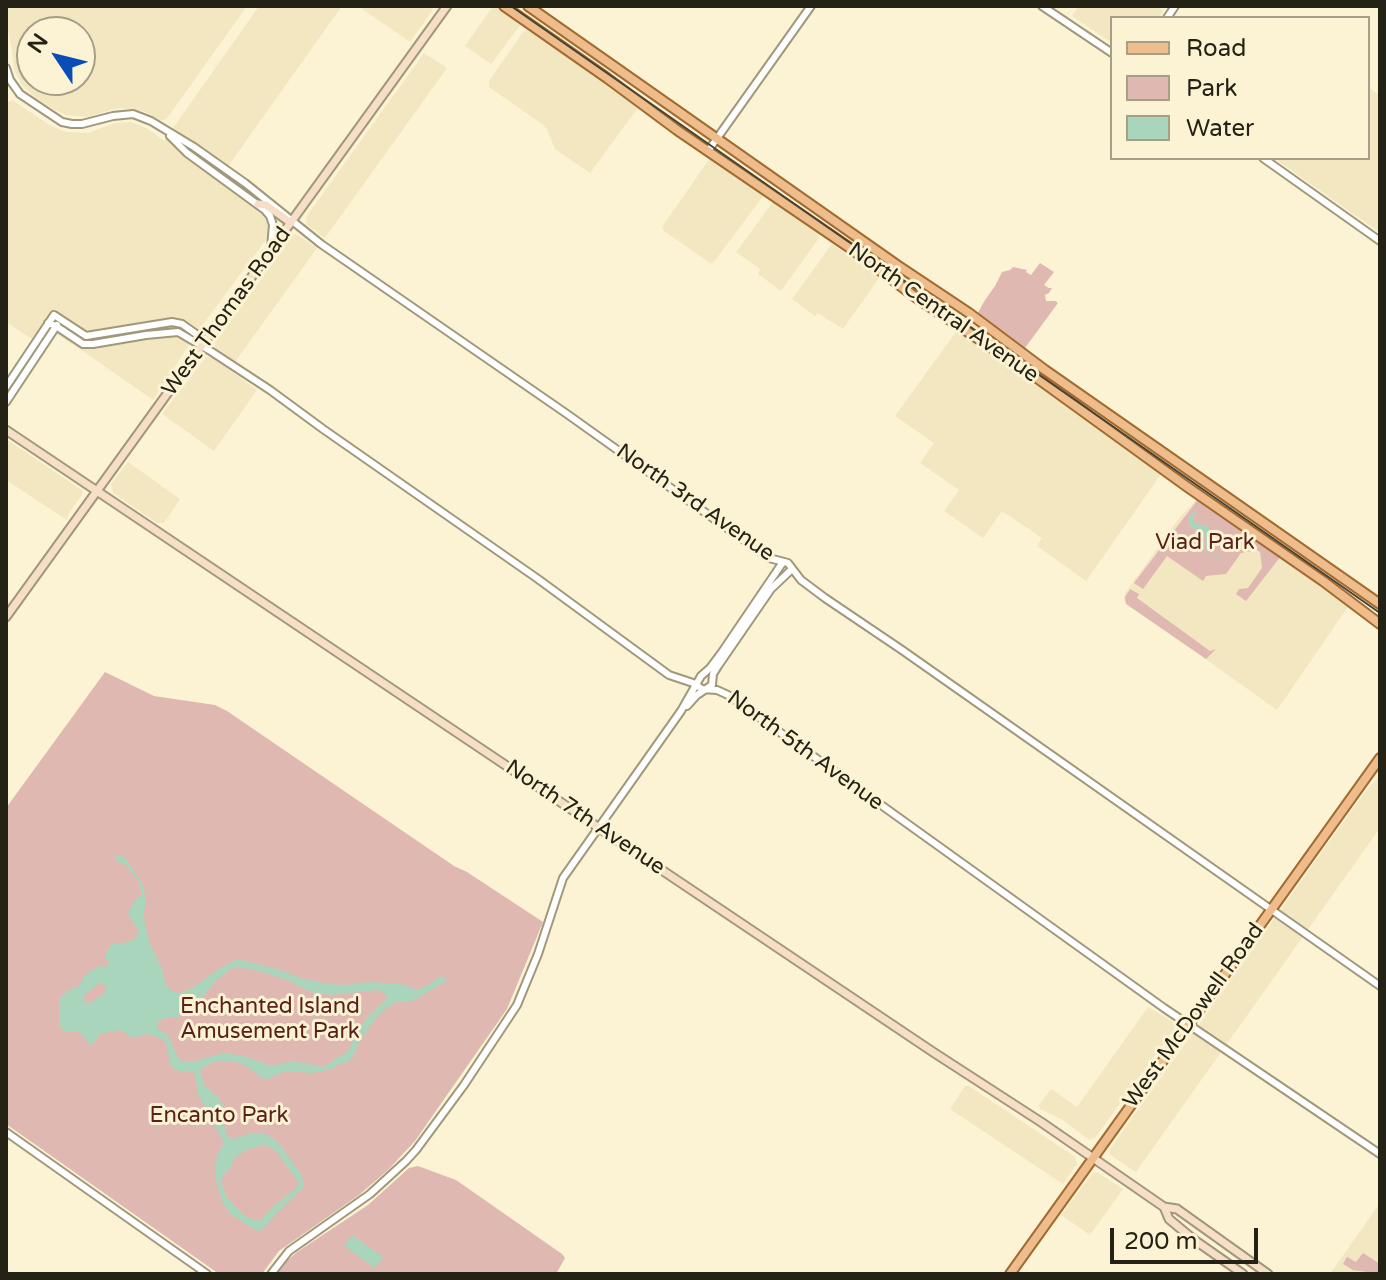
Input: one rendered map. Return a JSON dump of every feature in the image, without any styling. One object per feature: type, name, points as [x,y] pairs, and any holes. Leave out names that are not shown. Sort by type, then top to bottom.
[{"type":"main road","name":"West Thomas Road","points":[[6,617],[447,6]]},
{"type":"main road","name":"North Central Avenue","points":[[504,6],[1004,338],[1045,370],[1380,604]]},
{"type":"main road","name":"North Central Avenue","points":[[528,6],[918,299],[1030,373],[1380,624]]},
{"type":"main road","points":[[258,204],[266,205],[292,222]]},
{"type":"main road","name":"North 7th Avenue","points":[[6,430],[943,1059],[1093,1156],[1164,1207],[1177,1209],[1268,1274]]},
{"type":"main road","points":[[1237,521],[1275,544],[1287,545],[1290,541]]},
{"type":"main road","name":"West McDowell Road","points":[[1010,1274],[1380,758]]},
{"type":"main road","name":"North 7th Avenue","points":[[1164,1207],[1169,1219],[1243,1274]]},
{"type":"street","points":[[712,145],[811,6]]},
{"type":"street","points":[[1042,6],[1110,52]]},
{"type":"street","name":"North 3rd Avenue","points":[[6,68],[12,84],[26,99],[66,123],[82,124],[133,114],[151,121],[194,147],[321,244],[763,554],[788,563],[801,580],[825,598],[1380,986]]},
{"type":"street","points":[[6,93],[12,84]]},
{"type":"street","name":"North 3rd Avenue","points":[[164,130],[187,153],[258,204]]},
{"type":"street","points":[[1266,160],[1380,241]]},
{"type":"street","points":[[258,204],[272,221],[271,251]]},
{"type":"street","points":[[6,387],[55,321]]},
{"type":"street","points":[[6,402],[55,321]]},
{"type":"street","name":"North 5th Avenue","points":[[55,321],[83,344],[177,323],[188,328],[204,344],[669,675],[728,695],[1189,1024],[1380,1154]]},
{"type":"street","points":[[271,1274],[289,1251],[387,1179],[426,1137],[513,1012],[538,954],[563,878],[783,562]]},
{"type":"street","points":[[681,711],[712,685],[715,670],[771,589],[792,569]]},
{"type":"street","points":[[681,679],[689,689],[689,697]]},
{"type":"street","points":[[6,1132],[207,1274]]},
{"type":"shaded area","points":[[6,6],[247,6],[168,117],[162,121],[143,111],[123,108],[88,117],[66,115],[34,96],[96,96],[96,16],[16,16],[16,73]]},
{"type":"shaded area","points":[[259,6],[342,6],[219,179],[266,214],[271,224],[270,230],[153,400],[43,326],[32,339],[6,322],[6,103],[12,100],[51,126],[66,132],[88,133],[115,123],[132,122],[164,141]]},
{"type":"shaded area","points":[[358,6],[433,6],[410,42]]},
{"type":"shaded area","points":[[493,6],[500,6],[521,24],[491,64],[465,46]]},
{"type":"shaded area","points":[[1079,6],[1156,6],[1163,11],[1160,16],[1110,16],[1110,42],[1072,16]]},
{"type":"shaded area","points":[[531,28],[637,104],[638,108],[590,173],[555,149],[542,124],[489,87],[489,81],[524,31]]},
{"type":"shaded area","points":[[424,53],[447,68],[325,238],[307,225],[306,217]]},
{"type":"shaded area","points":[[1370,88],[1380,95],[1379,232],[1277,160],[1370,160]]},
{"type":"shaded area","points":[[710,158],[763,190],[764,195],[713,263],[662,227]]},
{"type":"shaded area","points":[[773,202],[818,233],[819,238],[781,291],[758,274],[760,269],[736,252]]},
{"type":"shaded area","points":[[296,234],[317,248],[235,362],[215,347],[215,343]]},
{"type":"shaded area","points":[[832,244],[879,278],[843,329],[818,313],[815,316],[792,299]]},
{"type":"shaded area","points":[[966,318],[1169,463],[1086,581],[1037,546],[1042,538],[1002,511],[983,538],[944,511],[959,490],[920,463],[934,443],[895,416]]},
{"type":"shaded area","points":[[206,357],[213,358],[257,390],[214,451],[162,414]]},
{"type":"shaded area","points":[[6,439],[83,491],[67,520],[6,480]]},
{"type":"shaded area","points":[[128,462],[180,499],[164,523],[157,523],[113,493],[111,484]]},
{"type":"shaded area","points":[[1197,499],[1350,604],[1277,710],[1124,601],[1125,593],[1180,517]]},
{"type":"shaded area","points":[[1380,775],[1380,828],[1136,1172],[1110,1155],[1110,1149]]},
{"type":"shaded area","points":[[1148,1007],[1173,1022],[1175,1028],[1095,1138],[1089,1140],[1063,1120],[1040,1109],[1039,1105],[1051,1089],[1077,1107]]},
{"type":"shaded area","points":[[965,1086],[1075,1157],[1077,1164],[1063,1184],[950,1109]]},
{"type":"shaded area","points":[[1097,1172],[1123,1189],[1090,1235],[1061,1215],[1093,1173]]},
{"type":"shaded area","points":[[1380,1203],[1380,1274],[1330,1274]]},
{"type":"green space","points":[[1040,263],[1054,272],[1044,285],[1052,288],[1045,295],[1046,301],[1058,303],[1022,352],[975,318],[1002,272],[1013,267],[1027,270],[1031,275]]},
{"type":"green space","name":"Viad Park","points":[[1199,498],[1281,556],[1246,601],[1236,594],[1239,589],[1248,588],[1262,568],[1257,550],[1241,553],[1226,574],[1206,576],[1203,581],[1167,556],[1143,589],[1134,583]]},
{"type":"green space","name":"Viad Park","points":[[1130,589],[1139,594],[1137,598],[1210,651],[1216,649],[1206,659],[1126,604],[1125,597]]},
{"type":"green space","points":[[105,672],[154,696],[215,705],[227,711],[454,866],[543,922],[507,1009],[415,1141],[359,1195],[279,1251],[262,1274],[219,1274],[6,1124],[6,808]]},
{"type":"green space","points":[[418,1166],[456,1180],[562,1254],[565,1258],[556,1274],[277,1274],[297,1252],[368,1205],[409,1168]]},
{"type":"green space","points":[[1363,1253],[1380,1264],[1380,1274],[1353,1270],[1343,1264],[1347,1257],[1356,1262]]},
{"type":"water","points":[[1195,511],[1194,522],[1207,526],[1211,532],[1209,552],[1221,557],[1216,557],[1210,554],[1206,550],[1205,535],[1190,526],[1188,518]]},
{"type":"water","points":[[117,854],[126,859],[143,885],[146,903],[143,914],[149,941],[167,987],[173,992],[190,989],[238,959],[329,984],[388,983],[417,990],[441,976],[448,980],[411,1002],[397,1002],[386,1008],[361,1039],[352,1058],[332,1069],[312,1073],[285,1071],[268,1079],[233,1061],[216,1061],[201,1068],[205,1087],[217,1096],[224,1107],[223,1122],[227,1136],[233,1139],[251,1133],[268,1135],[279,1143],[301,1174],[303,1188],[262,1230],[250,1227],[231,1214],[223,1204],[216,1180],[216,1162],[224,1142],[199,1098],[194,1071],[173,1068],[167,1045],[162,1039],[151,1035],[133,1038],[120,1030],[100,1034],[94,1043],[88,1043],[81,1033],[65,1032],[59,1026],[59,999],[79,986],[84,976],[92,970],[99,966],[106,967],[109,963],[106,953],[112,944],[129,942],[138,936],[138,930],[128,914],[134,901],[141,896],[139,882],[126,865],[115,860]],"holes":[[[237,967],[255,970],[288,980],[311,992],[331,995],[379,990],[387,998],[367,1018],[349,1050],[324,1067],[292,1061],[272,1066],[226,1053],[196,1061],[181,1061],[168,1035],[157,1029],[157,1023],[164,1018],[179,1017],[229,970]],[[100,983],[106,986],[106,992],[93,1002],[86,1003],[83,999],[85,994]],[[268,1146],[277,1152],[299,1183],[258,1221],[245,1216],[232,1203],[221,1182],[235,1157],[250,1148]]]},
{"type":"water","points":[[352,1235],[383,1257],[375,1268],[344,1246]]},
{"type":"tram line","points":[[511,6],[1380,613]]},
{"type":"park label","name":"Enchanted Island Amusement Park","points":[[270,1020]]},
{"type":"park label","name":"Encanto Park","points":[[219,1116]]}]
